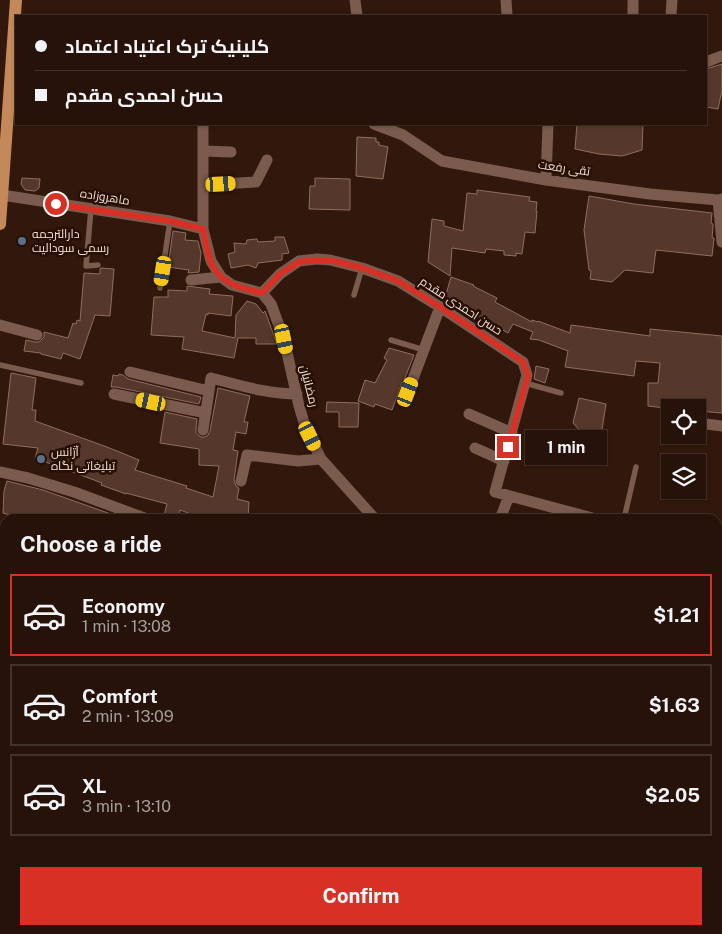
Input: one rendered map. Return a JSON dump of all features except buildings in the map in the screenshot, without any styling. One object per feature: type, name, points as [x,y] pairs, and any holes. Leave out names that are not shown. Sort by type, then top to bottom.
[{"type":"main road","points":[[16,0],[16,15]]},
{"type":"main road","points":[[0,224],[15,38]]},
{"type":"street","points":[[355,0],[357,15]]},
{"type":"street","points":[[506,0],[507,15]]},
{"type":"street","points":[[633,0],[633,15]]},
{"type":"street","points":[[671,15],[672,0]]},
{"type":"street","points":[[707,62],[722,56]]},
{"type":"street","points":[[203,125],[203,229],[210,262],[220,277],[232,285],[262,293]]},
{"type":"street","name":"تقی رفعت","points":[[379,125],[402,130],[442,160],[546,180],[650,194],[720,199],[722,242]]},
{"type":"street","points":[[546,180],[548,125]]},
{"type":"street","points":[[203,151],[230,152]]},
{"type":"street","points":[[203,185],[256,182],[267,160]]},
{"type":"street","name":"ماهروزاده","points":[[2,195],[170,221],[203,229]]},
{"type":"street","name":"حسن احمدی مقدم","points":[[262,293],[280,274],[299,262],[330,260],[362,268],[398,281],[523,362],[528,376],[494,492],[510,496]]},
{"type":"street","points":[[190,280],[220,277]]},
{"type":"street","name":"رمضانیان","points":[[262,293],[272,304],[284,339],[305,426],[321,458],[371,514]]},
{"type":"street","points":[[408,392],[440,307]]},
{"type":"street","points":[[0,326],[37,335]]},
{"type":"street","points":[[130,372],[209,391]]},
{"type":"street","points":[[204,430],[211,378],[254,389],[296,394]]},
{"type":"street","points":[[114,394],[206,413]]},
{"type":"street","points":[[469,414],[512,433]]},
{"type":"street","points":[[706,424],[722,426]]},
{"type":"street","points":[[475,448],[504,461]]},
{"type":"street","points":[[241,481],[247,455],[298,461],[321,458]]},
{"type":"street","points":[[0,472],[28,478],[74,492],[133,514]]},
{"type":"street","points":[[502,514],[510,496],[577,514]]},
{"type":"lane","points":[[92,209],[86,266],[98,265]]},
{"type":"lane","points":[[160,288],[170,221]]},
{"type":"lane","points":[[354,295],[362,268]]},
{"type":"lane","points":[[391,340],[424,350]]},
{"type":"lane","points":[[0,365],[81,383]]},
{"type":"lane","points":[[525,383],[561,393]]},
{"type":"lane","points":[[625,514],[636,467]]},
{"type":"place","name":"دارالترجمه رسمی سودالیت","points":[[22,241]]},
{"type":"place","name":"آژانس تبلیغاتی نگاه","points":[[41,459]]},
{"type":"route","points":[[56,204],[170,221],[203,229],[210,262],[220,277],[232,285],[262,293],[280,274],[299,262],[316,260],[330,260],[362,268],[398,281],[523,362],[528,376],[508,447]]}]
